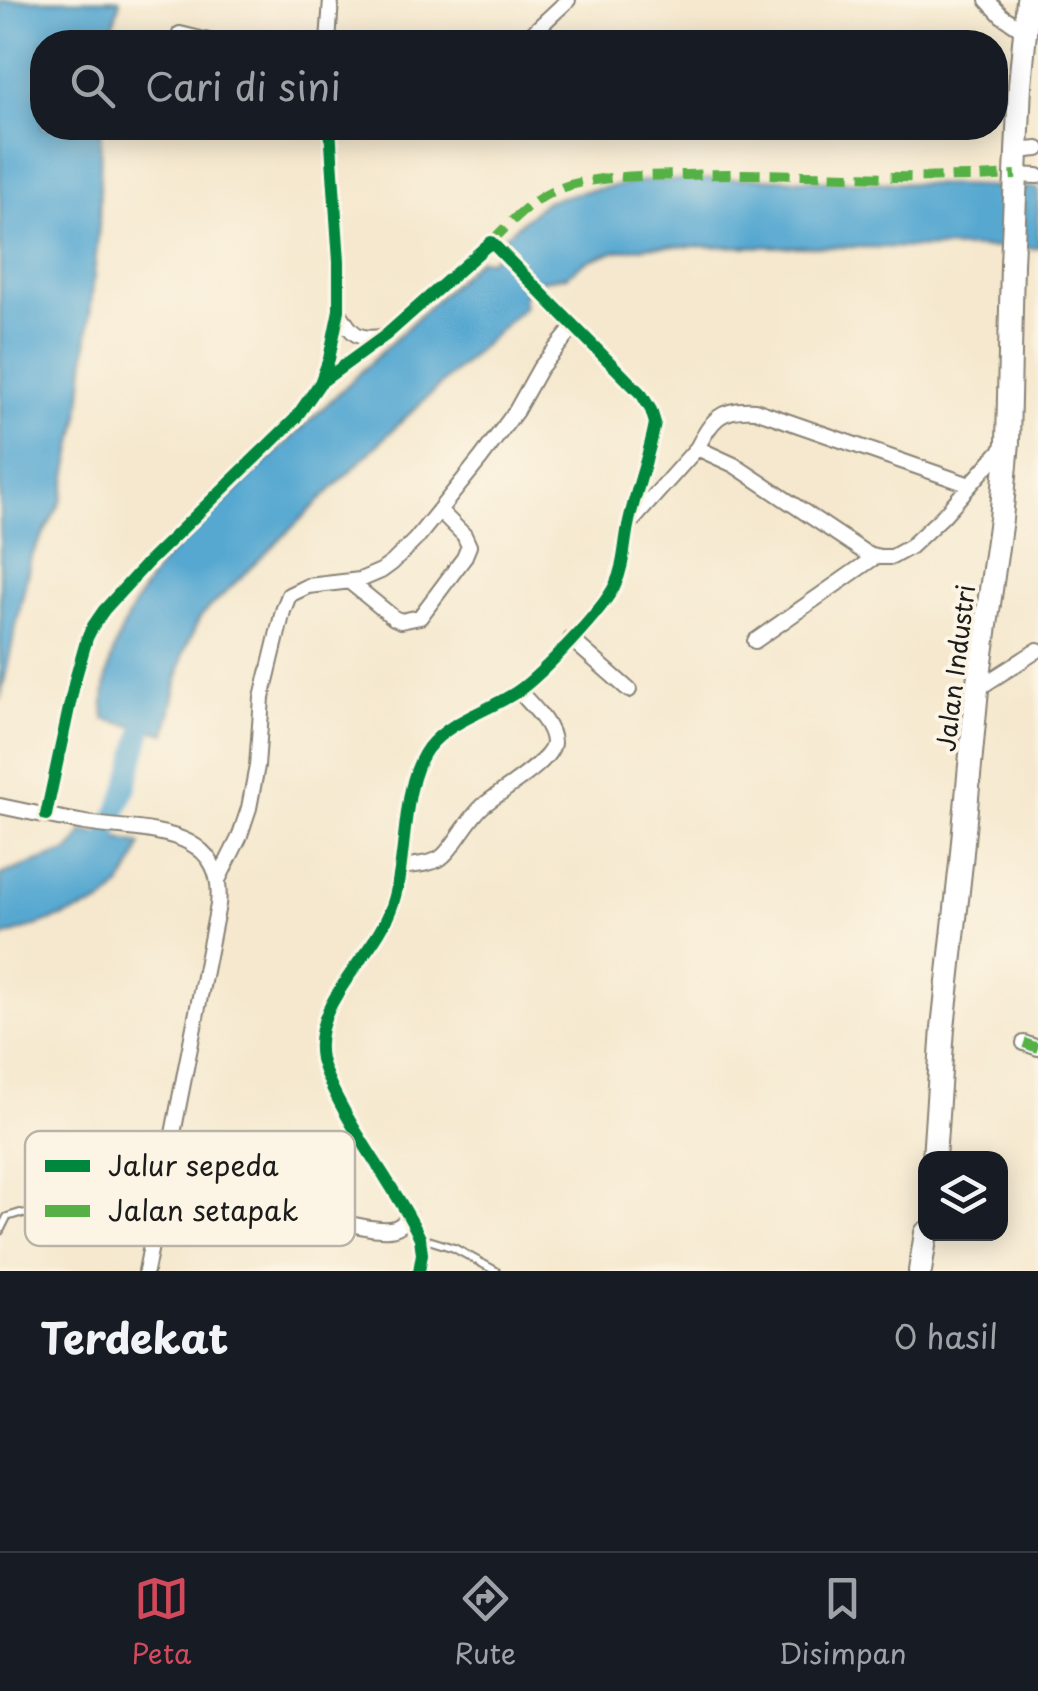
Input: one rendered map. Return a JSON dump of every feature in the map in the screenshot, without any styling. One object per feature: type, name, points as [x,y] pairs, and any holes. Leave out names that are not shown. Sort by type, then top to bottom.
[{"type":"main road","name":"Jalan Industri","points":[[934,1151],[977,690],[1002,519],[1012,264],[1025,167],[1028,0]]},
{"type":"main road","points":[[920,1271],[925,1241]]},
{"type":"street","points":[[329,30],[331,0]]},
{"type":"street","points":[[537,30],[568,0]]},
{"type":"street","points":[[987,0],[1025,31]]},
{"type":"street","points":[[46,815],[75,680],[93,626],[148,562],[295,419],[320,383],[339,310],[331,140]]},
{"type":"street","points":[[320,383],[386,335],[491,242],[642,395],[654,416],[617,580],[604,602],[572,639],[519,691],[436,738],[424,754],[413,784],[393,903],[367,953],[326,1014],[322,1028],[320,1052],[325,1072],[350,1122],[420,1238],[419,1271]]},
{"type":"street","points":[[339,310],[348,328],[362,338],[386,335]]},
{"type":"street","points":[[219,878],[239,838],[252,796],[262,698],[286,600],[292,592],[308,586],[350,582],[386,568],[416,538],[511,418],[540,368],[573,328]]},
{"type":"street","points":[[628,525],[697,448],[709,426],[727,412],[740,410],[756,410],[970,485]]},
{"type":"street","points":[[697,448],[734,466],[858,548],[876,556],[892,557],[910,547],[943,516],[1008,442]]},
{"type":"street","points":[[350,582],[394,618],[420,618],[469,546],[464,535],[438,510]]},
{"type":"street","points":[[755,641],[876,556]]},
{"type":"street","points":[[572,639],[629,690]]},
{"type":"street","points":[[977,690],[1038,650]]},
{"type":"street","points":[[401,867],[443,857],[483,805],[550,752],[550,731],[519,691]]},
{"type":"street","points":[[0,806],[159,832],[198,848],[215,866],[219,878],[218,906],[175,1131]]},
{"type":"street","points":[[355,1225],[397,1229],[409,1216]]},
{"type":"street","points":[[146,1271],[151,1246]]},
{"type":"lane","points":[[0,1232],[7,1217],[25,1214]]},
{"type":"lane","points":[[420,1238],[454,1248],[496,1271]]},
{"type":"water","points":[[0,0],[120,0],[112,30],[30,30],[30,140],[101,140],[99,225],[80,414],[62,500],[31,557],[0,700]]},
{"type":"water","points":[[755,178],[1038,188],[1038,248],[652,246],[612,252],[585,262],[566,276],[538,281],[523,296],[524,307],[200,617],[183,654],[166,734],[104,719],[112,655],[139,597],[163,561],[479,259],[490,260],[502,247],[506,235],[546,201],[644,181]]},
{"type":"water","points":[[83,831],[141,844],[121,885],[102,903],[0,938],[0,875],[68,851]]},
{"type":"waterway","points":[[96,861],[127,787],[150,704]]},
{"type":"marked path","points":[[491,242],[543,197],[564,187],[609,178],[727,174],[1016,175]]},
{"type":"marked path","points":[[1024,1043],[1038,1048]]},
{"type":"cycle path","points":[[46,815],[75,680],[93,626],[148,562],[295,419],[320,383],[339,310],[331,140]]},
{"type":"cycle path","points":[[320,383],[386,335],[491,242],[642,395],[655,423],[615,585],[585,625],[528,683],[447,730],[428,748],[413,782],[393,903],[325,1017],[320,1038],[325,1072],[351,1124],[420,1238],[419,1271]]}]
